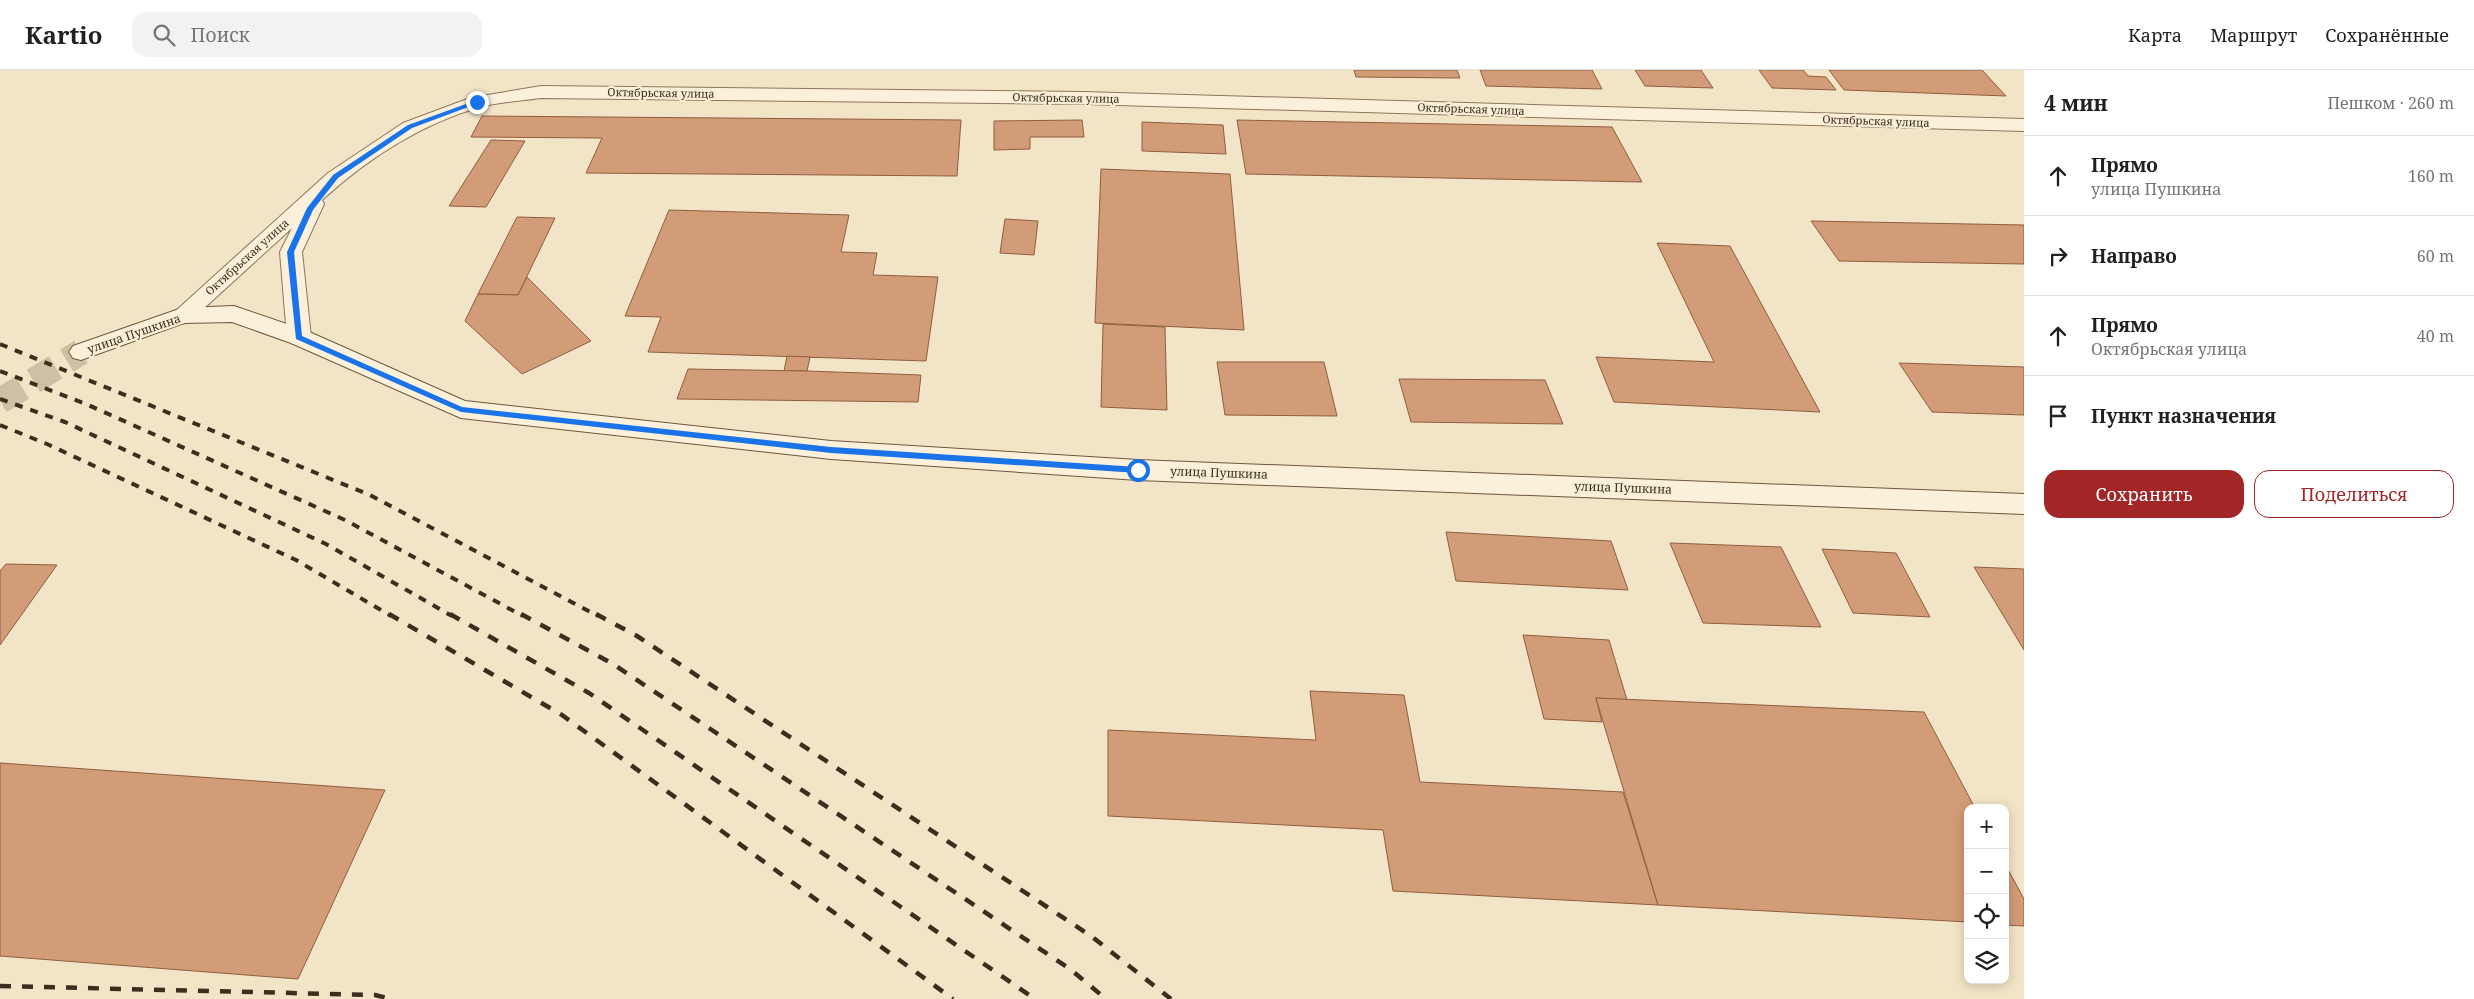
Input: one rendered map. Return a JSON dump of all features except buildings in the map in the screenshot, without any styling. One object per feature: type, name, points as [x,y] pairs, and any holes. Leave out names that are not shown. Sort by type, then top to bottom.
[{"type":"street","name":"Октябрьская улица","points":[[182,316],[335,177],[410,127],[477,102],[541,92],[1083,98],[2024,125]]},
{"type":"street","points":[[299,337],[291,252],[310,209],[335,177]]},
{"type":"street","name":"улица Пушкина","points":[[81,352],[182,316],[234,314],[299,337],[461,409],[831,450],[1138,470],[2024,504]]},
{"type":"tunnel","points":[[0,401],[81,352]]},
{"type":"railway","points":[[0,344],[370,495],[598,616]]},
{"type":"railway","points":[[0,371],[86,404],[345,520],[523,616]]},
{"type":"railway","points":[[0,399],[65,422],[326,544],[452,616]]},
{"type":"railway","points":[[0,425],[47,444],[296,560],[391,616]]},
{"type":"railway","points":[[389,614],[562,715],[953,999]]},
{"type":"railway","points":[[450,614],[589,693],[1035,999]]},
{"type":"railway","points":[[521,614],[613,664],[1070,969],[1106,999]]},
{"type":"railway","points":[[596,614],[637,636],[1091,936],[1171,999]]},
{"type":"railway","points":[[0,986],[375,995],[391,999]]},
{"type":"route","points":[[477,102],[410,127],[335,177],[310,209],[291,252],[292,282],[299,337],[461,409],[831,450],[1138,470]]}]
